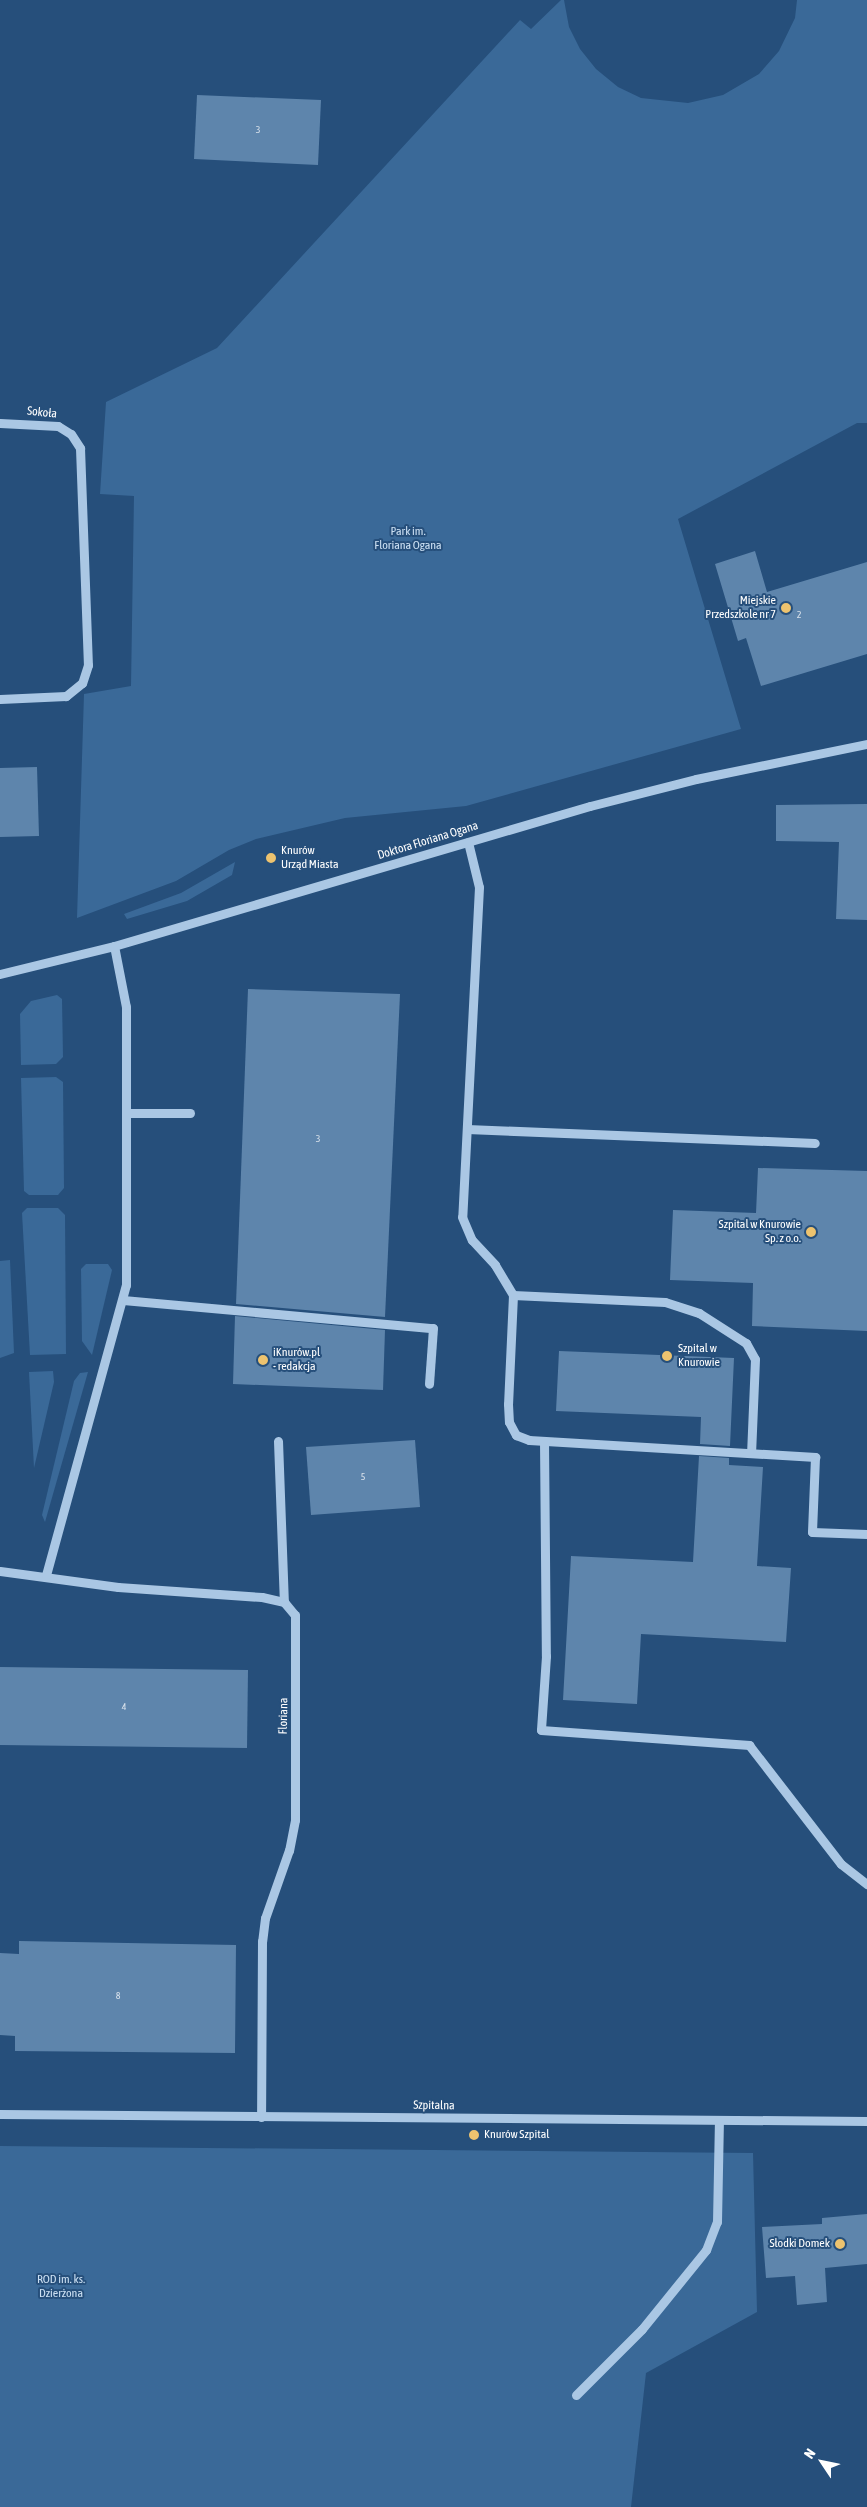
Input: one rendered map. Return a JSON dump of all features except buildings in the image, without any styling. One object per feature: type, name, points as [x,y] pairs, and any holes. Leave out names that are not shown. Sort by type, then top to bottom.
[{"type":"street","name":"Sokoła","points":[[0,423],[41,423],[65,429],[80,448],[83,468],[86,674],[76,691],[66,696],[0,698]]},
{"type":"street","name":"Doktora Floriana Ogana","points":[[0,974],[114,946],[468,842],[687,781],[867,744]]},
{"type":"street","points":[[468,842],[479,887],[462,1216],[472,1240],[495,1265],[513,1295],[509,1422],[516,1435],[544,1441],[815,1457],[812,1532],[867,1534]]},
{"type":"street","points":[[46,1575],[122,1300],[128,1247],[125,987],[114,946]]},
{"type":"street","points":[[127,1114],[190,1113]]},
{"type":"street","points":[[467,1129],[816,1143]]},
{"type":"street","points":[[513,1295],[664,1302],[699,1313],[746,1343],[755,1359],[751,1453]]},
{"type":"street","points":[[122,1300],[433,1328],[429,1384]]},
{"type":"street","points":[[0,1571],[46,1575],[118,1587],[284,1602],[278,1441]]},
{"type":"street","points":[[544,1441],[546,1656],[541,1730],[749,1745],[841,1864],[867,1884]]},
{"type":"street","name":"Floriana","points":[[261,2117],[262,1941],[265,1918],[295,1820],[298,1624],[284,1602]]},
{"type":"street","name":"Szpitalna","points":[[0,2114],[719,2121],[867,2120]]},
{"type":"street","points":[[576,2395],[642,2329],[706,2250],[717,2222],[719,2121]]},
{"type":"green space","name":"Park im. Floriana Ogana","points":[[561,0],[564,0],[569,27],[580,49],[596,69],[618,87],[641,98],[688,103],[723,95],[759,74],[779,51],[795,18],[797,0],[867,0],[867,423],[857,423],[678,519],[741,729],[466,806],[345,818],[256,839],[229,850],[176,881],[77,918],[84,694],[131,686],[134,496],[100,494],[106,402],[217,348],[520,20],[531,29]]},
{"type":"green space","points":[[235,862],[232,875],[187,901],[127,919],[124,914],[181,893]]},
{"type":"green space","points":[[57,995],[62,999],[63,1057],[56,1064],[21,1065],[20,1014],[31,1001]]},
{"type":"green space","points":[[56,1077],[63,1082],[64,1188],[58,1195],[29,1195],[24,1191],[21,1078]]},
{"type":"green space","points":[[27,1208],[58,1208],[65,1215],[66,1354],[30,1355],[22,1213]]},
{"type":"green space","points":[[10,1260],[14,1353],[0,1358],[0,1261]]},
{"type":"green space","points":[[86,1264],[108,1264],[112,1270],[92,1355],[82,1341],[81,1269]]},
{"type":"green space","points":[[53,1371],[54,1382],[34,1468],[29,1372]]},
{"type":"green space","points":[[88,1372],[45,1522],[42,1515],[74,1381],[80,1373]]},
{"type":"green space","name":"ROD im. ks. Dzierżona","points":[[0,2146],[753,2153],[757,2312],[646,2373],[631,2507],[0,2507]]},
{"type":"place","name":"Miejskie Przedszkole nr 7","points":[[786,608]]},
{"type":"place","name":"Knurów Urząd Miasta","points":[[271,858]]},
{"type":"place","name":"Szpital w Knurowie Sp. z o.o.","points":[[811,1232]]},
{"type":"place","name":"Szpital w Knurowie","points":[[667,1356]]},
{"type":"place","name":"iKnurów.pl - redakcja","points":[[263,1360]]},
{"type":"place","name":"Knurów Szpital","points":[[474,2135]]},
{"type":"place","name":"Słodki Domek","points":[[840,2244]]}]
